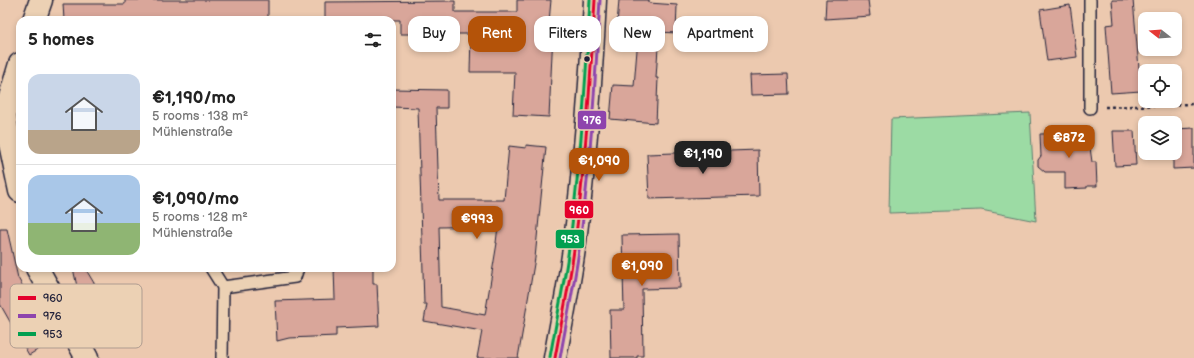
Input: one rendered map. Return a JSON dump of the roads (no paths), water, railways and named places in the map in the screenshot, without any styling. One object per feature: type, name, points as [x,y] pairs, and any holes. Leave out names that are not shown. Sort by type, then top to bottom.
[{"type":"street","points":[[35,16],[41,0]]},
{"type":"street","points":[[555,358],[571,266],[578,212],[596,0]]},
{"type":"street","points":[[16,76],[5,114],[16,172]]},
{"type":"street","points":[[39,272],[46,284]]},
{"type":"street","points":[[81,348],[87,358]]},
{"type":"lane","points":[[1090,0],[1090,108]]},
{"type":"lane","points":[[214,272],[223,287],[222,358]]},
{"type":"lane","points":[[223,287],[295,277],[297,272]]}]
